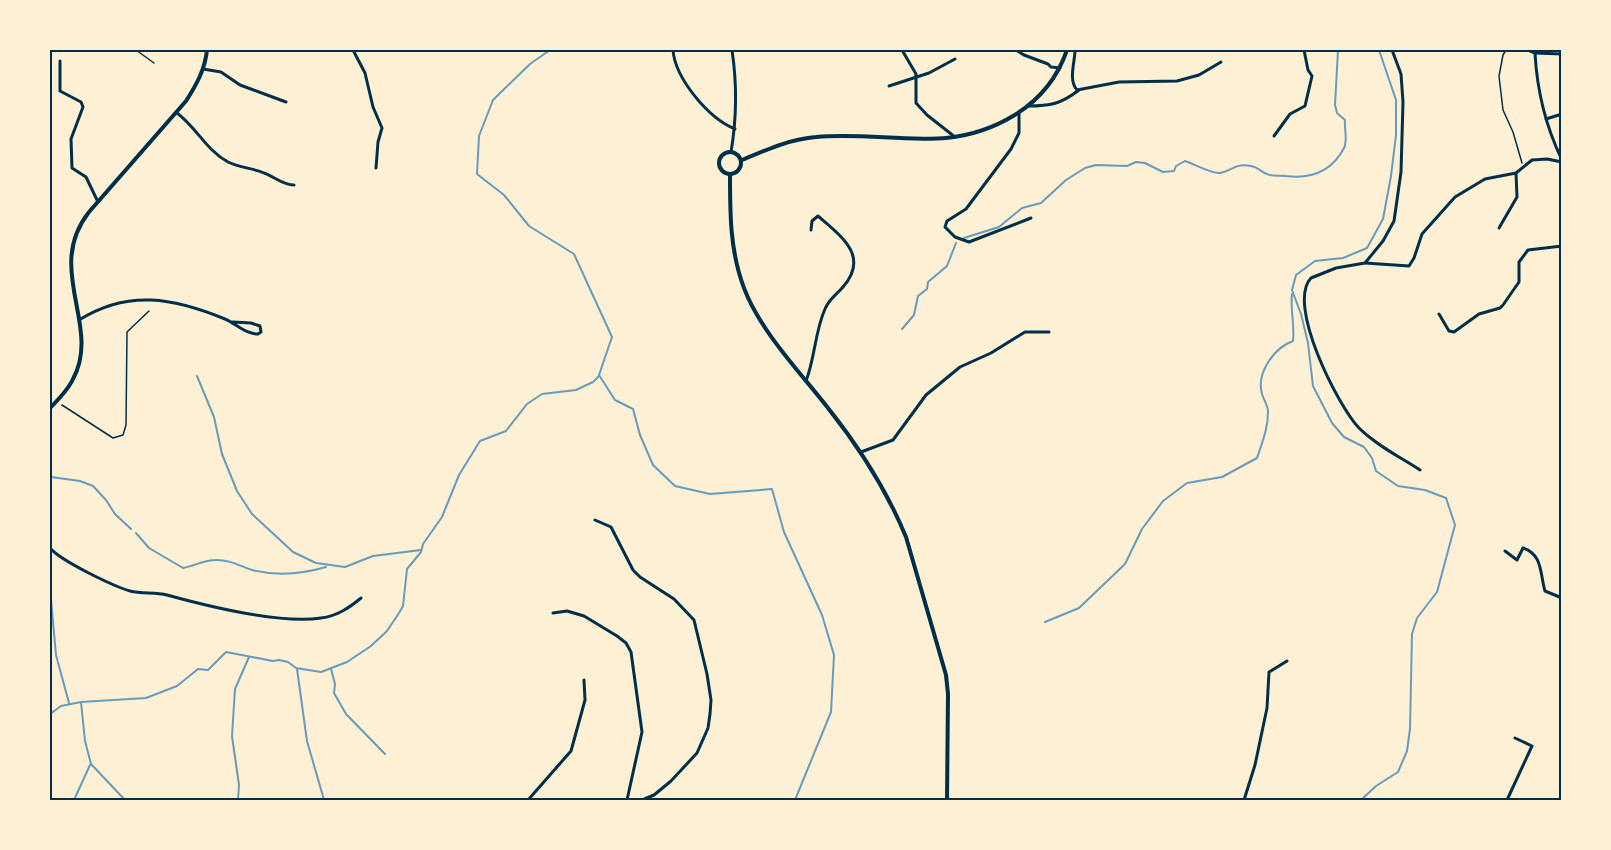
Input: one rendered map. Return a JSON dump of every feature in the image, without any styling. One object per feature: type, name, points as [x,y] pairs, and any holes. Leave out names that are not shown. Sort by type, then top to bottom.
[{"type":"street","points":[[50,408],[75,377],[81,350],[79,320],[70,270],[70,255],[80,225],[177,113],[197,84],[207,50]]},
{"type":"street","points":[[353,50],[365,73],[373,107],[382,128],[378,142],[376,168]]},
{"type":"street","points":[[673,50],[677,69],[694,94],[718,121],[735,129]]},
{"type":"street","points":[[731,152],[735,129],[736,75],[732,50]]},
{"type":"street","points":[[902,50],[913,66],[917,77],[916,103],[927,115],[957,138]]},
{"type":"street","points":[[1016,50],[1048,63],[1051,67],[1060,68]]},
{"type":"street","points":[[730,175],[738,171],[742,160],[783,144],[812,137],[957,138],[1004,122],[1028,106],[1043,92],[1060,68],[1066,50]]},
{"type":"street","points":[[1075,50],[1073,84],[1076,89],[1080,90]]},
{"type":"street","points":[[1274,136],[1290,114],[1305,106],[1312,76],[1308,70],[1304,50]]},
{"type":"street","points":[[1365,263],[1392,227],[1399,191],[1403,124],[1402,89],[1400,70],[1392,50]]},
{"type":"street","points":[[1528,50],[1535,53],[1562,54]]},
{"type":"street","points":[[1420,470],[1371,438],[1347,413],[1332,386],[1306,316],[1304,296],[1306,285],[1311,278],[1336,268],[1365,263],[1409,266],[1422,234],[1451,200],[1485,179],[1516,173],[1536,159],[1562,161],[1546,119],[1538,87],[1535,53]]},
{"type":"street","points":[[889,87],[955,59]]},
{"type":"street","points":[[60,61],[60,92],[75,98],[83,106],[71,139],[72,168],[86,177],[98,202]]},
{"type":"street","points":[[1028,106],[1047,106],[1064,101],[1080,90],[1119,82],[1164,82],[1184,79],[1199,75],[1221,62]]},
{"type":"street","points":[[203,69],[221,72],[240,85],[286,102]]},
{"type":"street","points":[[177,113],[192,124],[204,143],[229,162],[275,177],[286,185],[294,185]]},
{"type":"street","points":[[1018,113],[1019,133],[1011,149],[966,208],[947,221],[945,225],[955,237],[969,242],[1031,218]]},
{"type":"street","points":[[1546,119],[1562,114]]},
{"type":"street","points":[[730,175],[721,170],[719,164],[722,155],[731,152],[737,154],[742,160]]},
{"type":"street","points":[[1498,228],[1517,197],[1516,173]]},
{"type":"street","points":[[730,175],[729,227],[744,289],[761,321],[829,409],[859,453],[884,492],[906,537],[944,664],[948,694],[946,801]]},
{"type":"street","points":[[806,381],[825,309],[832,297],[851,276],[854,264],[852,253],[845,240],[819,217],[814,218],[812,231]]},
{"type":"street","points":[[1439,314],[1449,331],[1454,332],[1479,314],[1500,308],[1519,282],[1519,262],[1525,253],[1532,249],[1562,246]]},
{"type":"street","points":[[79,320],[110,304],[148,299],[189,305],[233,322],[251,333],[261,332],[260,326],[255,323],[233,322]]},
{"type":"street","points":[[859,453],[893,440],[921,401],[954,371],[1019,335],[1033,331],[1049,332]]},
{"type":"street","points":[[595,520],[611,527],[633,570],[640,577],[687,610],[694,620],[707,674],[711,700],[710,714],[708,728],[697,753],[671,781],[654,795],[642,801]]},
{"type":"street","points":[[1505,551],[1516,560],[1523,548],[1528,549],[1539,561],[1545,591],[1562,598]]},
{"type":"street","points":[[50,551],[130,591],[161,594],[269,616],[305,619],[330,617],[350,607],[361,598]]},
{"type":"street","points":[[553,613],[567,611],[584,616],[617,636],[626,643],[631,652],[642,732],[627,801]]},
{"type":"street","points":[[1245,801],[1267,708],[1269,672],[1287,661]]},
{"type":"street","points":[[528,801],[571,751],[585,700],[584,680]]},
{"type":"street","points":[[1507,801],[1532,746],[1515,738]]},
{"type":"path","points":[[136,50],[154,63]]},
{"type":"path","points":[[1506,50],[1499,76],[1503,110],[1514,134],[1520,160],[1525,166]]},
{"type":"path","points":[[56,402],[113,438],[123,435],[126,425],[127,332],[149,311]]},
{"type":"waterway","points":[[550,50],[530,64],[493,100],[479,136],[477,174],[504,195],[529,226],[574,254],[612,337],[599,375],[615,400],[633,409],[640,435],[653,465],[675,486],[710,494],[772,489],[784,532],[822,615],[834,655],[831,712],[795,800]]},
{"type":"waterway","points":[[964,238],[999,227],[1022,208],[1041,203],[1066,180],[1085,168],[1096,165],[1127,166],[1136,162],[1145,163],[1163,172],[1174,171],[1176,166],[1185,161],[1217,173],[1245,165],[1274,176],[1295,177],[1320,172],[1339,156],[1346,141],[1345,120],[1337,113],[1335,105],[1338,50]]},
{"type":"waterway","points":[[1361,800],[1376,786],[1398,772],[1407,751],[1410,729],[1412,634],[1417,618],[1437,592],[1455,525],[1446,498],[1425,490],[1398,486],[1376,471],[1372,458],[1364,447],[1344,437],[1332,423],[1313,386],[1308,343],[1292,290],[1296,275],[1315,261],[1343,258],[1367,248],[1383,219],[1396,135],[1396,100],[1379,50]]},
{"type":"waterway","points":[[902,329],[914,315],[918,296],[927,289],[928,282],[947,266],[956,243]]},
{"type":"waterway","points":[[1045,622],[1079,608],[1125,564],[1142,529],[1163,501],[1187,483],[1222,477],[1257,458],[1268,418],[1262,394],[1262,378],[1273,355],[1293,341],[1292,294]]},
{"type":"waterway","points":[[197,376],[214,417],[222,454],[237,491],[252,514],[293,552],[316,563],[345,567],[373,556],[421,550]]},
{"type":"waterway","points":[[50,714],[61,706],[81,702],[146,698],[177,686],[198,669],[208,670],[226,652],[273,661],[279,660],[288,662],[296,668],[321,672],[347,662],[371,646],[387,631],[399,613],[403,606],[407,569],[421,552],[423,544],[442,517],[459,475],[480,441],[506,431],[527,404],[542,394],[576,390],[593,382],[599,376]]},
{"type":"waterway","points":[[51,477],[80,481],[93,486],[115,514],[131,529]]},
{"type":"waterway","points":[[136,533],[149,548],[183,568],[215,560],[252,570],[280,574],[326,567]]},
{"type":"waterway","points":[[50,588],[56,655],[69,703]]},
{"type":"waterway","points":[[238,800],[239,785],[232,736],[235,689],[249,657]]},
{"type":"waterway","points":[[297,669],[307,741],[324,800]]},
{"type":"waterway","points":[[331,669],[335,684],[334,693],[346,714],[385,754]]},
{"type":"waterway","points":[[81,702],[85,741],[91,764],[125,800]]},
{"type":"waterway","points":[[74,800],[90,765]]}]
